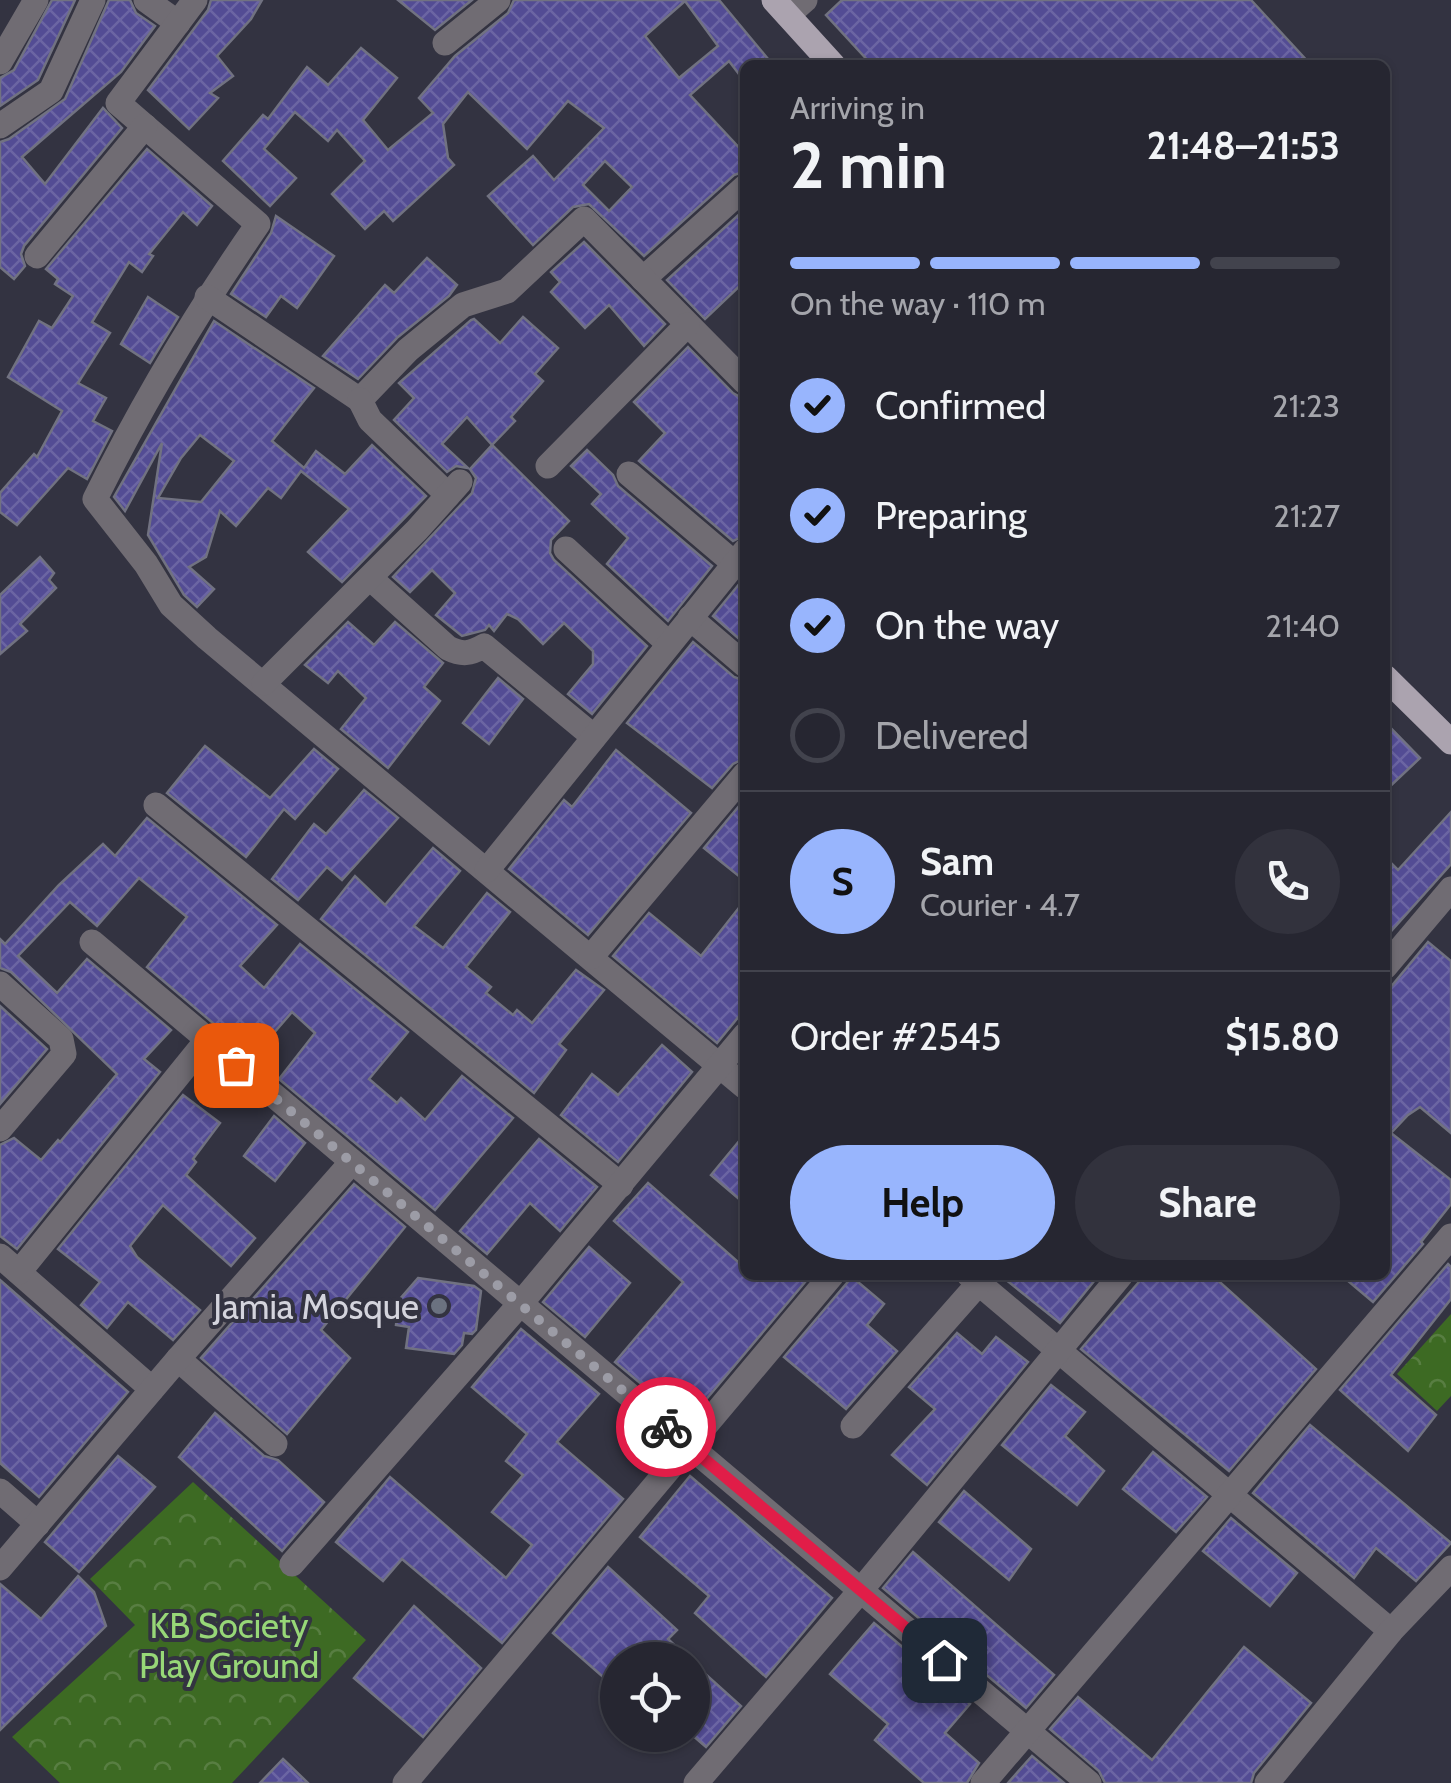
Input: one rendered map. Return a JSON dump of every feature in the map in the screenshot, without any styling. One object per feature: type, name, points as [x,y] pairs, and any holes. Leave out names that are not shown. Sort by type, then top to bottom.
[{"type":"main road","points":[[789,5],[829,60]]},
{"type":"main road","points":[[1390,682],[1450,739]]},
{"type":"street","points":[[0,62],[36,0]]},
{"type":"street","points":[[0,126],[51,91],[92,0]]},
{"type":"street","points":[[146,0],[178,23]]},
{"type":"street","points":[[195,0],[118,103],[258,224],[207,298],[168,370],[131,425],[94,499],[146,564],[171,605],[740,1082]]},
{"type":"street","points":[[444,43],[498,0]]},
{"type":"street","points":[[37,256],[145,126]]},
{"type":"street","points":[[643,279],[740,191]]},
{"type":"street","points":[[360,400],[408,350],[463,305],[508,291],[584,219],[740,377]]},
{"type":"street","points":[[207,298],[360,400],[370,420],[454,489],[264,682]]},
{"type":"street","points":[[548,466],[687,325]]},
{"type":"street","points":[[486,870],[740,557],[629,474]]},
{"type":"street","points":[[566,548],[670,644]]},
{"type":"street","points":[[370,578],[448,648],[459,654],[484,646],[594,737]]},
{"type":"street","points":[[690,618],[740,660]]},
{"type":"street","points":[[590,957],[740,780]]},
{"type":"street","points":[[156,804],[621,1184]]},
{"type":"street","points":[[1390,960],[1451,890]]},
{"type":"street","points":[[92,942],[1090,1783]]},
{"type":"street","points":[[0,984],[62,1039],[64,1054],[0,1129]]},
{"type":"street","points":[[152,1389],[9,1264],[206,1040]]},
{"type":"street","points":[[292,1564],[521,1303],[740,1040]]},
{"type":"street","points":[[0,1568],[351,1162]]},
{"type":"street","points":[[983,1783],[1451,1236]]},
{"type":"street","points":[[405,1783],[828,1280]]},
{"type":"street","points":[[854,1426],[973,1280]]},
{"type":"street","points":[[975,1280],[1391,1631]]},
{"type":"street","points":[[696,1783],[1117,1280]]},
{"type":"street","points":[[178,1359],[275,1444]]},
{"type":"street","points":[[0,1491],[38,1524]]},
{"type":"street","points":[[1268,1783],[1391,1631],[1451,1568]]},
{"type":"green space","points":[[1451,1314],[1451,1396],[1437,1411],[1397,1374]]},
{"type":"green space","name":"KB Society Play Ground","points":[[193,1482],[366,1640],[232,1783],[60,1783],[12,1737],[135,1625],[90,1579]]},
{"type":"building","points":[[52,0],[75,0],[38,80],[0,106],[0,78],[14,70]]},
{"type":"building","points":[[109,0],[130,0],[136,13],[155,26],[121,72],[22,157],[45,184],[103,108],[122,128],[24,246],[21,254],[25,266],[14,279],[0,267],[0,142],[65,99]]},
{"type":"building","points":[[211,0],[262,0],[251,19],[217,56],[233,76],[210,93],[218,98],[189,129],[148,90],[208,10]]},
{"type":"building","points":[[398,0],[472,0],[435,30]]},
{"type":"building","points":[[514,0],[719,0],[769,60],[740,60],[740,75],[729,61],[690,95],[740,149],[740,173],[644,256],[589,204],[573,207],[533,245],[488,196],[533,156],[554,180],[604,128],[568,101],[527,149],[468,92],[443,124],[448,158],[454,165],[393,221],[384,211],[365,229],[332,194],[365,161],[337,130],[328,141],[295,112],[264,149],[296,178],[270,206],[223,161],[263,115],[268,119],[307,67],[328,85],[361,48],[397,78],[363,120],[388,150],[433,113],[419,98],[455,56],[508,13]],"holes":[[[685,1],[718,46],[679,78],[645,36]],[[605,161],[632,187],[609,211],[583,185]]]},
{"type":"building","points":[[842,0],[1251,0],[1306,60],[867,60],[826,15]]},
{"type":"building","points":[[147,149],[212,206],[197,225],[183,212],[149,254],[153,256],[142,272],[129,262],[92,322],[110,333],[78,383],[106,398],[93,421],[112,431],[87,479],[68,468],[17,525],[0,512],[0,493],[34,454],[37,457],[62,411],[8,377],[39,321],[52,328],[73,296],[55,284],[58,279],[46,269]]},
{"type":"building","points":[[740,214],[740,286],[705,319],[667,280]]},
{"type":"building","points":[[276,216],[334,256],[297,308],[281,296],[266,317],[231,294],[271,233]]},
{"type":"building","points":[[584,242],[665,324],[644,346],[609,305],[585,328],[551,292],[560,282],[551,272]]},
{"type":"building","points":[[427,258],[457,285],[449,296],[398,337],[358,379],[323,356],[385,285],[394,293]]},
{"type":"building","points":[[148,297],[178,317],[150,363],[121,344]]},
{"type":"building","points":[[523,317],[558,348],[535,374],[543,381],[511,417],[515,421],[492,445],[467,417],[442,444],[468,468],[456,466],[447,472],[394,420],[414,398],[399,383],[471,320],[500,343]]},
{"type":"building","points":[[214,321],[314,388],[272,441],[304,468],[316,451],[345,474],[372,445],[426,496],[342,582],[308,552],[349,509],[301,471],[281,498],[268,488],[236,526],[220,511],[206,557],[189,567],[214,589],[197,607],[184,595],[148,535],[162,443],[125,511],[114,497]],"holes":[[[200,435],[234,461],[201,502],[158,498],[181,458]]]},
{"type":"building","points":[[688,347],[740,397],[740,538],[733,541],[639,461],[665,433],[634,402]]},
{"type":"building","points":[[492,445],[569,521],[551,540],[554,560],[647,646],[592,714],[568,694],[593,664],[593,651],[564,623],[543,644],[518,619],[507,614],[494,631],[489,625],[485,630],[462,636],[436,615],[455,593],[432,570],[410,592],[393,577],[472,493],[476,478],[470,469]]},
{"type":"building","points":[[587,450],[613,475],[618,486],[712,566],[668,621],[607,564],[628,538],[592,504],[601,494],[571,466]]},
{"type":"building","points":[[40,557],[54,573],[49,580],[56,588],[20,624],[27,631],[0,654],[0,595]]},
{"type":"building","points":[[740,583],[740,640],[713,616]]},
{"type":"building","points":[[348,622],[374,645],[395,622],[443,663],[424,687],[440,701],[388,768],[341,729],[366,698],[338,671],[328,683],[305,665]]},
{"type":"building","points":[[693,642],[740,679],[740,760],[712,788],[627,723]]},
{"type":"building","points":[[498,678],[523,699],[489,744],[463,723]]},
{"type":"building","points":[[1390,727],[1420,758],[1390,786]]},
{"type":"building","points":[[205,746],[270,798],[314,749],[338,769],[295,819],[284,809],[246,857],[167,793]]},
{"type":"building","points":[[616,750],[691,813],[588,935],[509,869],[564,800],[572,807]]},
{"type":"building","points":[[364,790],[398,818],[342,880],[327,867],[298,900],[272,879],[314,824],[326,834]]},
{"type":"building","points":[[740,805],[740,877],[704,848]]},
{"type":"building","points":[[1451,812],[1451,864],[1390,932],[1390,862],[1398,870]]},
{"type":"building","points":[[147,818],[277,925],[240,966],[264,988],[300,944],[408,1032],[369,1079],[397,1103],[401,1098],[425,1120],[462,1076],[513,1118],[435,1210],[279,1079],[315,1033],[292,1012],[253,1057],[147,967],[187,917],[139,878],[97,926],[70,902],[18,956],[57,993],[87,959],[171,1030],[144,1059],[160,1072],[17,1249],[0,1236],[0,1145],[14,1138],[41,1160],[117,1074],[11,972],[0,968],[0,939],[5,944],[103,844],[115,856]]},
{"type":"building","points":[[433,848],[460,871],[414,926],[443,948],[487,893],[510,912],[466,967],[491,987],[486,993],[513,1015],[517,1010],[532,1023],[576,970],[604,990],[559,1044],[566,1050],[534,1093],[321,919],[355,876],[385,905]]},
{"type":"building","points":[[740,906],[740,1015],[717,1043],[613,956],[649,913],[701,956]]},
{"type":"building","points":[[1428,942],[1451,961],[1451,1133],[1420,1107],[1391,1133],[1451,1180],[1451,1204],[1423,1244],[1373,1302],[1347,1280],[1390,1280],[1390,988]]},
{"type":"building","points":[[0,1006],[47,1049],[0,1104]]},
{"type":"building","points":[[662,1045],[692,1072],[618,1162],[561,1115],[592,1074],[618,1095]]},
{"type":"building","points":[[183,1095],[220,1123],[186,1175],[255,1238],[231,1266],[163,1205],[130,1246],[137,1257],[200,1310],[173,1340],[128,1302],[107,1328],[81,1305],[100,1282],[58,1249]]},
{"type":"building","points":[[274,1116],[305,1143],[275,1181],[244,1156]]},
{"type":"building","points":[[539,1139],[597,1187],[560,1231],[530,1203],[487,1254],[460,1231]]},
{"type":"building","points":[[740,1140],[740,1200],[711,1175]]},
{"type":"building","points":[[648,1183],[740,1264],[740,1280],[807,1280],[687,1422],[615,1362],[683,1282],[614,1221]]},
{"type":"building","points":[[354,1184],[405,1227],[321,1330],[350,1358],[287,1434],[201,1358]]},
{"type":"building","points":[[589,1247],[630,1283],[585,1337],[543,1302]]},
{"type":"building","points":[[1448,1264],[1451,1299],[1391,1375],[1436,1415],[1408,1451],[1340,1390]]},
{"type":"building","name":"Jamia Mosque","points":[[418,1278],[474,1286],[481,1291],[476,1330],[464,1333],[462,1345],[454,1354],[406,1348],[409,1327],[396,1325],[399,1300]]},
{"type":"building","points":[[0,1280],[128,1392],[39,1497],[0,1463]]},
{"type":"building","points":[[849,1280],[856,1280],[884,1304],[867,1325],[897,1351],[846,1409],[784,1357]]},
{"type":"building","points":[[1006,1280],[1095,1280],[1060,1323]]},
{"type":"building","points":[[1141,1280],[1218,1280],[1316,1369],[1229,1471],[1081,1349]]},
{"type":"building","points":[[521,1329],[599,1394],[557,1442],[623,1499],[502,1643],[402,1559],[383,1581],[336,1542],[390,1477],[506,1578],[532,1545],[492,1512],[523,1475],[506,1461],[527,1434],[472,1387]]},
{"type":"building","points":[[957,1333],[982,1354],[996,1337],[1028,1362],[927,1485],[892,1455],[935,1409],[909,1387]]},
{"type":"building","points":[[1051,1385],[1085,1412],[1065,1436],[1104,1471],[1077,1505],[1002,1445]]},
{"type":"building","points":[[215,1413],[264,1456],[278,1460],[324,1502],[282,1551],[179,1457]]},
{"type":"building","points":[[1310,1425],[1451,1543],[1416,1581],[1376,1548],[1354,1578],[1253,1493]]},
{"type":"building","points":[[1153,1452],[1207,1497],[1176,1532],[1123,1489]]},
{"type":"building","points":[[118,1456],[155,1487],[79,1572],[45,1542]]},
{"type":"building","points":[[690,1476],[832,1598],[766,1677],[695,1613],[709,1596],[640,1537]]},
{"type":"building","points":[[964,1491],[1031,1549],[1009,1580],[939,1522]]},
{"type":"building","points":[[1231,1518],[1297,1573],[1270,1606],[1203,1551]]},
{"type":"building","points":[[913,1552],[1054,1675],[1026,1708],[883,1588]]},
{"type":"building","points":[[608,1567],[677,1630],[668,1639],[671,1642],[600,1642],[600,1674],[553,1633]]},
{"type":"building","points":[[78,1576],[94,1592],[106,1626],[0,1730],[0,1584],[41,1619]]},
{"type":"building","points":[[414,1606],[481,1668],[423,1737],[354,1678]]},
{"type":"building","points":[[874,1623],[970,1704],[945,1733],[979,1763],[967,1783],[924,1783],[875,1740],[888,1724],[830,1674]]},
{"type":"building","points":[[1244,1647],[1311,1703],[1254,1773],[1251,1783],[1105,1783],[1099,1771],[1050,1729],[1078,1697],[1152,1760]]},
{"type":"building","points":[[710,1678],[741,1706],[710,1742]]},
{"type":"building","points":[[1032,1756],[1064,1783],[1008,1783]]},
{"type":"building","points":[[283,1759],[308,1783],[260,1783]]},
{"type":"way so far","points":[[236,1065],[666,1427]]},
{"type":"place","name":"Jamia Mosque","points":[[439,1306]]},
{"type":"route","points":[[666,1427],[944,1660]]}]
